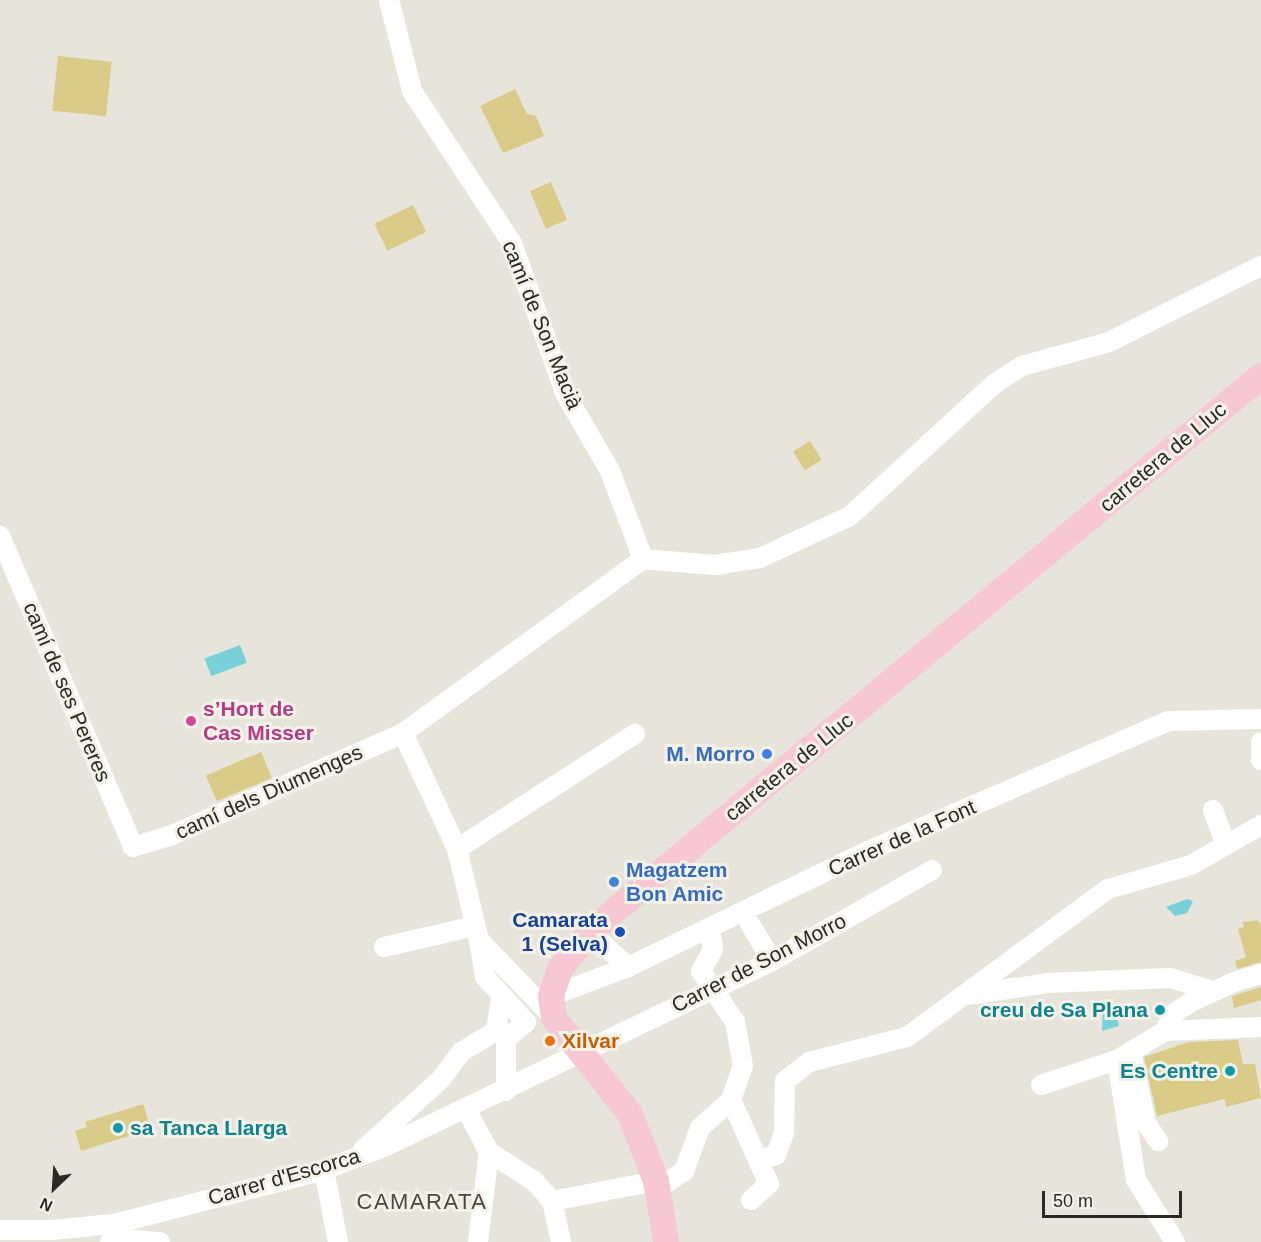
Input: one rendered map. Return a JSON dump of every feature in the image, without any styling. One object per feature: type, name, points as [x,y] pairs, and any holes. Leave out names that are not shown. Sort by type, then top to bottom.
[{"type":"main road","name":"carretera de Lluc","points":[[553,1007],[560,969],[590,932],[1261,376]]},
{"type":"main road","points":[[553,1007],[630,1114],[657,1185],[666,1242]]},
{"type":"street","name":"camí de Son Macià","points":[[389,0],[412,91],[512,243],[565,393],[610,471],[643,559]]},
{"type":"street","points":[[643,559],[715,565],[760,558],[850,516],[994,384],[1022,366],[1109,342],[1261,266]]},
{"type":"street","name":"camí de ses Pereres","points":[[0,536],[133,847]]},
{"type":"street","name":"camí dels Diumenges","points":[[133,847],[170,836],[403,733],[643,559]]},
{"type":"street","name":"Carrer de la Font","points":[[553,1007],[628,967],[710,930],[868,851],[1169,721],[1261,720]]},
{"type":"street","points":[[403,733],[457,849],[485,976],[526,1022],[506,1040],[506,1091]]},
{"type":"street","points":[[457,849],[635,734]]},
{"type":"street","points":[[1261,742],[1261,760]]},
{"type":"street","points":[[1213,810],[1226,845]]},
{"type":"street","points":[[758,1160],[776,1155],[784,1132],[785,1081],[809,1062],[907,1037],[1108,889],[1191,866],[1261,825]]},
{"type":"street","name":"Carrer de Son Morro","points":[[583,1050],[772,961],[932,870]]},
{"type":"street","points":[[750,924],[772,961]]},
{"type":"street","points":[[552,1201],[657,1185],[684,1171],[700,1128],[731,1100],[743,1066],[735,1022],[715,988],[701,970],[713,949],[710,930]]},
{"type":"street","points":[[590,932],[628,967]]},
{"type":"street","points":[[384,947],[476,933]]},
{"type":"street","points":[[476,933],[553,1007]]},
{"type":"street","points":[[1165,1031],[1173,1014],[1213,991],[1261,974]]},
{"type":"street","points":[[963,996],[1048,983],[1170,978],[1213,991]]},
{"type":"street","points":[[352,1158],[441,1079],[461,1052],[496,1031],[502,995]]},
{"type":"street","points":[[1041,1085],[1124,1056],[1165,1031],[1261,1027]]},
{"type":"street","name":"Carrer d'Escorca","points":[[0,1230],[52,1230],[114,1224],[324,1170],[506,1091],[583,1050]]},
{"type":"street","points":[[1124,1056],[1146,1123],[1158,1140]]},
{"type":"street","points":[[1124,1056],[1136,1180],[1175,1242]]},
{"type":"street","points":[[731,1100],[769,1184],[751,1200]]},
{"type":"street","points":[[466,1109],[489,1152],[534,1181],[552,1201],[561,1242]]},
{"type":"street","points":[[478,1242],[489,1152]]},
{"type":"street","points":[[324,1170],[338,1242]]},
{"type":"street","points":[[52,1230],[70,1242]]},
{"type":"street","points":[[110,1242],[124,1239],[160,1242]]},
{"type":"water","points":[[240,645],[247,663],[211,676],[205,659]]},
{"type":"water","points":[[1187,899],[1193,901],[1187,913],[1175,916],[1166,907]]},
{"type":"water","points":[[1108,1002],[1114,1004],[1119,1026],[1102,1031],[1103,1004]]},
{"type":"building","points":[[58,56],[112,62],[106,116],[52,111]]},
{"type":"building","points":[[515,89],[527,114],[536,116],[544,136],[503,153],[480,106]]},
{"type":"building","points":[[551,182],[567,220],[546,229],[530,191]]},
{"type":"building","points":[[413,205],[426,232],[388,251],[374,224]]},
{"type":"building","points":[[810,441],[822,460],[805,470],[793,452]]},
{"type":"building","points":[[261,752],[272,778],[217,801],[206,775]]},
{"type":"building","points":[[1257,920],[1261,924],[1261,962],[1237,969],[1235,961],[1246,957],[1238,929],[1244,927],[1243,922]]},
{"type":"building","points":[[1261,987],[1261,1000],[1234,1008],[1232,996]]},
{"type":"building","points":[[1238,1040],[1243,1064],[1255,1064],[1261,1098],[1226,1107],[1225,1099],[1157,1116],[1144,1057],[1189,1042]]},
{"type":"building","name":"sa Tanca Llarga","points":[[143,1104],[151,1129],[81,1151],[75,1131],[87,1127],[85,1122]]},
{"type":"place","name":"s’Hort de Cas Misser","points":[[191,721]]},
{"type":"place","name":"M. Morro","points":[[767,754]]},
{"type":"place","name":"Magatzem Bon Amic","points":[[614,882]]},
{"type":"place","name":"Camarata 1 (Selva)","points":[[620,932]]},
{"type":"place","name":"creu de Sa Plana","points":[[1160,1010]]},
{"type":"place","name":"Xilvar","points":[[550,1041]]},
{"type":"place","name":"Es Centre","points":[[1230,1071]]},
{"type":"place","name":"sa Tanca Llarga","points":[[118,1128]]},
{"type":"district","name":"CAMARATA","points":[[422,1202]]}]
